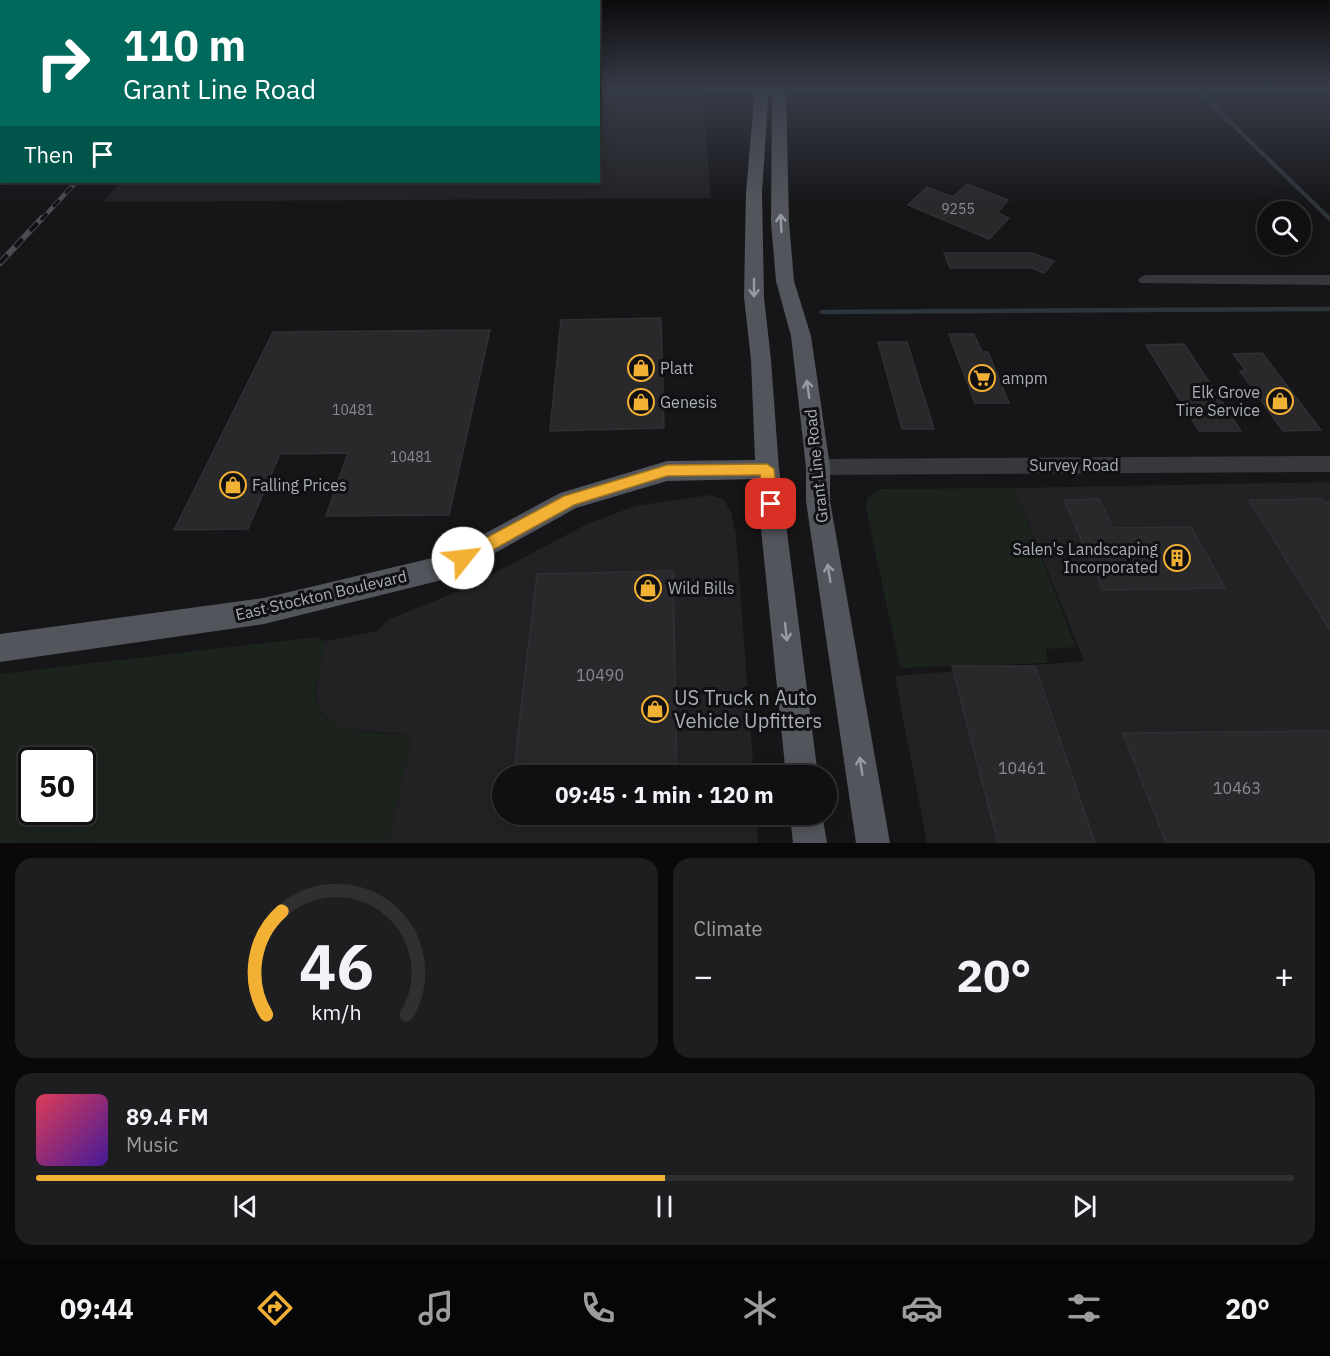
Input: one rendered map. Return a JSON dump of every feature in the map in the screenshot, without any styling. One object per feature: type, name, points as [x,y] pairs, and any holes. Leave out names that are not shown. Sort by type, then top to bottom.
[{"type":"main road","points":[[759,127],[754,192],[754,297],[761,360],[767,469],[801,765]]},
{"type":"main road","name":"Grant Line Road","points":[[779,127],[780,222],[785,281],[801,336],[818,467],[818,501],[873,843]]},
{"type":"main road","name":"East Stockton Boulevard","points":[[0,648],[264,611],[450,566],[569,500],[667,471],[767,469]]},
{"type":"main road","points":[[808,825],[810,843]]},
{"type":"street","points":[[1146,280],[1330,279]]},
{"type":"street","name":"Survey Road","points":[[818,467],[1330,464]]},
{"type":"shaded area","points":[[600,127],[705,127],[711,198],[102,202],[119,183],[600,183]]},
{"type":"shaded area","points":[[1330,482],[1330,843],[927,843],[895,676],[1084,661],[1014,488]]},
{"type":"shaded area","points":[[1014,488],[1076,647],[1046,649],[1048,663],[900,668],[866,508],[867,498],[880,489]]},
{"type":"shaded area","points":[[710,495],[723,499],[731,512],[736,535],[753,765],[492,765],[492,825],[757,825],[758,843],[388,843],[412,734],[346,730],[327,718],[318,707],[316,692],[325,641],[378,631],[387,620],[464,589],[587,524],[635,506]]},
{"type":"shaded area","points":[[317,637],[325,641],[316,692],[319,707],[326,718],[352,730],[412,734],[388,843],[0,843],[0,674]]},
{"type":"building","points":[[967,184],[1008,200],[997,213],[1009,218],[989,239],[908,205],[927,187],[953,197]]},
{"type":"building","points":[[944,253],[1032,253],[1054,261],[1044,273],[1032,268],[950,268]]},
{"type":"building","points":[[661,318],[664,428],[550,431],[561,320]]},
{"type":"building","points":[[490,330],[449,515],[326,516],[348,453],[280,454],[248,529],[174,530],[273,332]]},
{"type":"building","name":"ampm","points":[[949,334],[974,334],[982,352],[988,352],[1009,403],[975,403]]},
{"type":"building","points":[[878,342],[907,342],[934,429],[902,429]]},
{"type":"building","points":[[1184,344],[1241,431],[1199,431],[1146,345]]},
{"type":"building","name":"Elk Grove Tire Service","points":[[1262,353],[1321,430],[1283,431],[1240,371],[1246,371],[1233,354]]},
{"type":"building","points":[[1099,499],[1113,528],[1191,527],[1225,588],[1103,590],[1064,500]]},
{"type":"building","points":[[1323,499],[1326,503],[1330,502],[1330,630],[1249,500]]},
{"type":"building","points":[[673,571],[677,765],[514,765],[537,574]]},
{"type":"building","points":[[952,666],[1035,666],[1095,843],[998,843]]},
{"type":"building","points":[[1330,731],[1330,843],[1166,843],[1123,733]]},
{"type":"waterway","points":[[1236,127],[1330,219]]},
{"type":"waterway","points":[[822,312],[1330,309]]},
{"type":"railway","points":[[41,220],[75,183]]},
{"type":"railway","points":[[0,263],[42,218]]},
{"type":"place","name":"Platt","points":[[641,368]]},
{"type":"place","name":"ampm","points":[[982,378]]},
{"type":"place","name":"Elk Grove Tire Service","points":[[1280,401]]},
{"type":"place","name":"Genesis","points":[[641,402]]},
{"type":"place","name":"Falling Prices","points":[[233,485]]},
{"type":"place","name":"Salen's Landscaping Incorporated","points":[[1177,558]]},
{"type":"place","name":"Wild Bills","points":[[648,588]]},
{"type":"place","name":"US Truck n Auto Vehicle Upfitters","points":[[655,709]]},
{"type":"route","points":[[463,558],[569,500],[667,471],[767,469],[771,504]]}]
